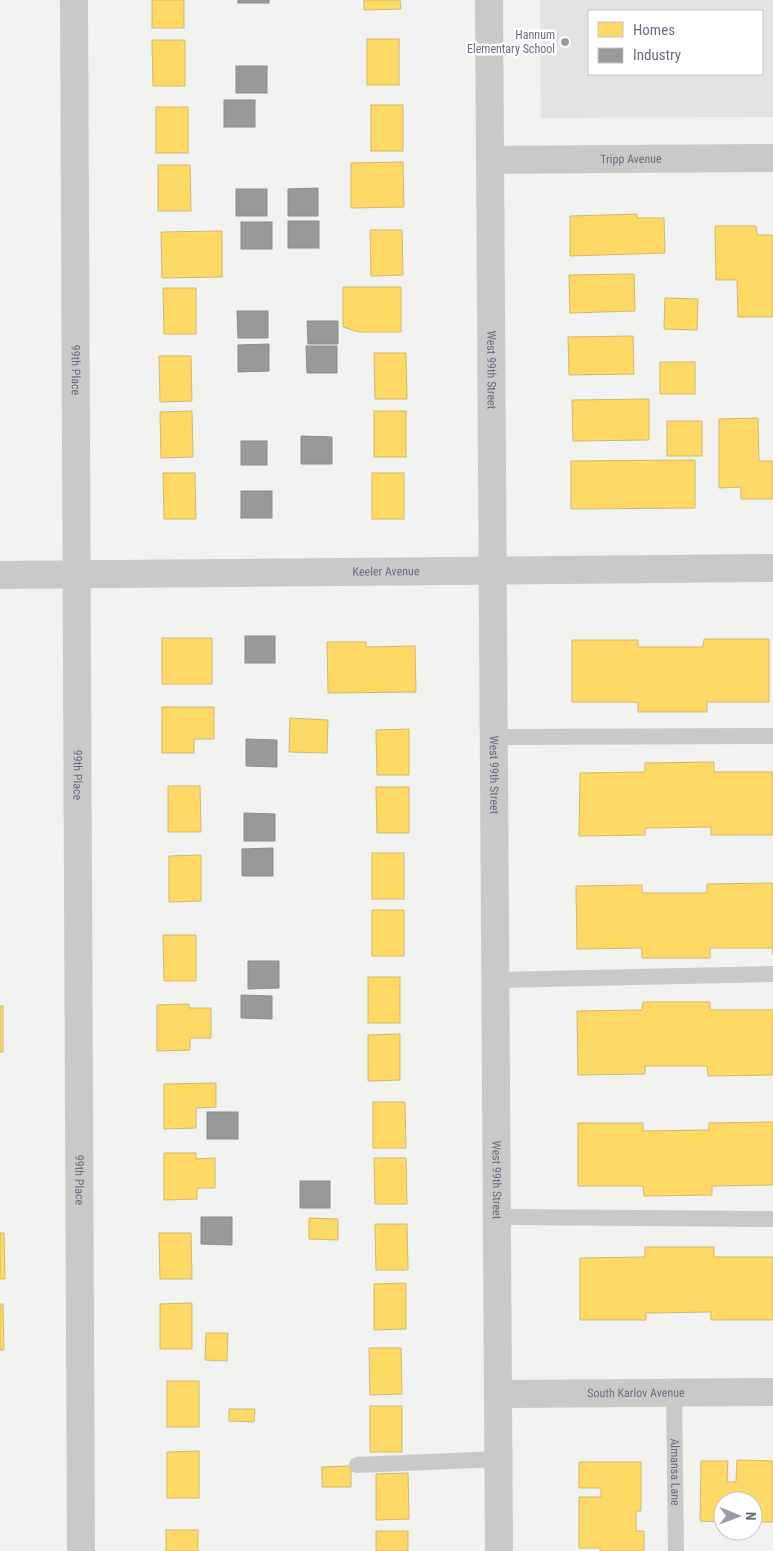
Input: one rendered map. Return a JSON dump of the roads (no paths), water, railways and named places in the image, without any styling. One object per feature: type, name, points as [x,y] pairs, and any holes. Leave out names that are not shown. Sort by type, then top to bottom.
[{"type":"street","name":"99th Place","points":[[74,0],[82,1551]]},
{"type":"street","name":"West 99th Street","points":[[489,0],[499,1551]]},
{"type":"street","name":"Tripp Avenue","points":[[490,160],[773,158]]},
{"type":"street","name":"Keeler Avenue","points":[[0,575],[773,568]]},
{"type":"street","name":"South Karlov Avenue","points":[[498,1394],[773,1392]]},
{"type":"lane","points":[[494,737],[773,736]]},
{"type":"lane","points":[[496,980],[773,974]]},
{"type":"lane","points":[[497,1217],[773,1219]]},
{"type":"lane","name":"Almansa Lane","points":[[674,1393],[676,1551]]},
{"type":"lane","points":[[357,1465],[499,1459]]},
{"type":"place","name":"Hannum Elementary School","points":[[565,42]]}]
